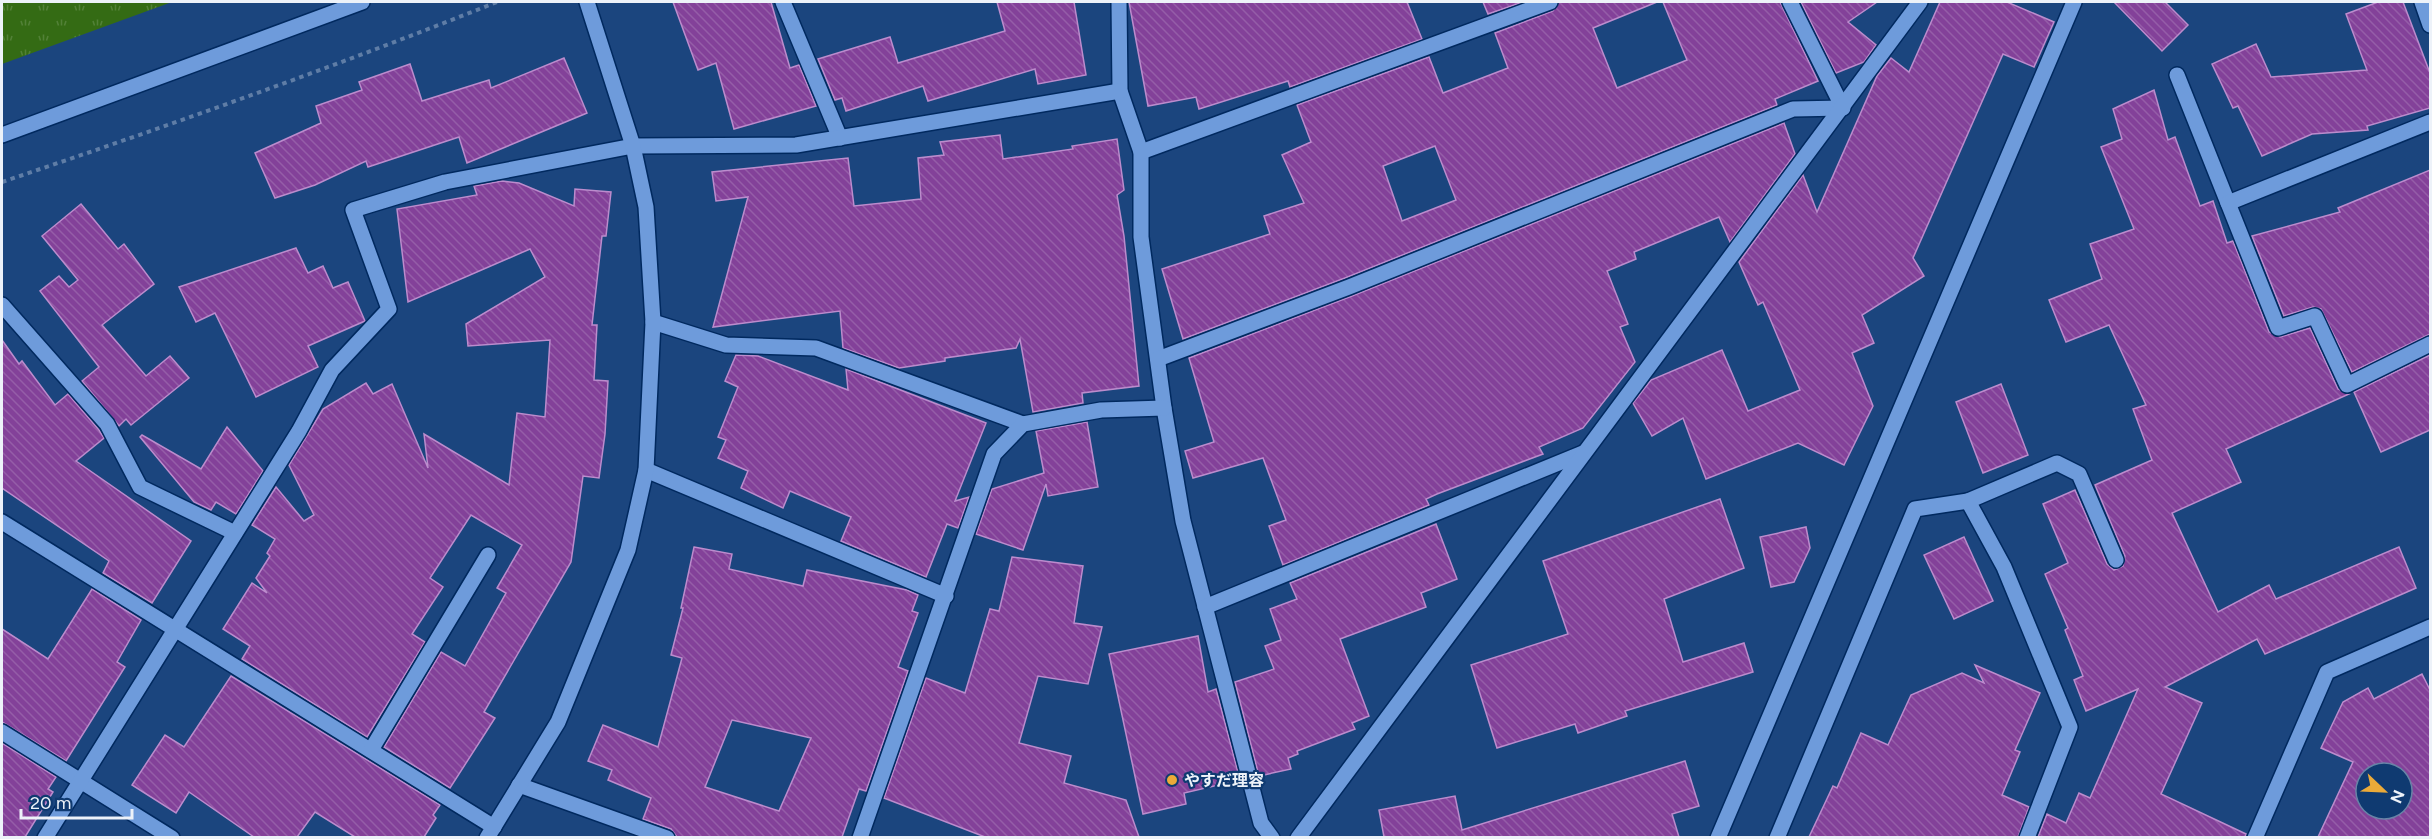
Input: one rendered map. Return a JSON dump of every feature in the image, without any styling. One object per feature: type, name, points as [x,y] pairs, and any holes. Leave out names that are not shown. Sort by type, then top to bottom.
[{"type":"street","points":[[2,135],[362,2]]},
{"type":"street","points":[[2,522],[371,750],[490,832],[558,722],[628,550],[646,470],[653,322],[646,207],[633,146],[587,2]]},
{"type":"street","points":[[783,2],[840,138]]},
{"type":"street","points":[[1119,2],[1120,91],[1141,152],[1141,237],[1164,408],[1183,521],[1261,823],[1272,837]]},
{"type":"street","points":[[1141,152],[1550,2]]},
{"type":"street","points":[[1790,2],[1843,108]]},
{"type":"street","points":[[1298,837],[1920,2]]},
{"type":"street","points":[[1718,837],[2074,2]]},
{"type":"street","points":[[2422,2],[2430,25]]},
{"type":"street","points":[[2176,75],[2278,328],[2315,316],[2347,385],[2430,344]]},
{"type":"street","points":[[45,837],[299,431],[332,370],[389,309],[354,210],[446,182],[633,146],[796,145],[1120,91]]},
{"type":"street","points":[[1158,359],[1349,287],[1792,109],[1843,108]]},
{"type":"street","points":[[2228,204],[2430,122]]},
{"type":"street","points":[[2,305],[107,424],[140,488],[235,533]]},
{"type":"street","points":[[653,322],[726,345],[816,348],[1023,424],[1101,410],[1164,408]]},
{"type":"street","points":[[860,837],[994,454],[1023,424]]},
{"type":"street","points":[[1205,607],[1585,453]]},
{"type":"street","points":[[1778,837],[1915,509],[1968,501],[2057,463],[2079,474],[2116,560]]},
{"type":"street","points":[[646,470],[945,596]]},
{"type":"street","points":[[1968,501],[2004,567],[2070,727],[2027,837]]},
{"type":"street","points":[[371,750],[488,555]]},
{"type":"street","points":[[2255,837],[2327,672],[2430,627]]},
{"type":"street","points":[[2,732],[172,837]]},
{"type":"street","points":[[519,785],[667,837]]},
{"type":"path","points":[[2,182],[355,58],[497,2]]},
{"type":"green space","points":[[2,2],[172,2],[2,64]]},
{"type":"building","points":[[673,2],[771,2],[790,68],[799,65],[816,106],[734,129],[716,63],[698,70]]},
{"type":"building","points":[[997,2],[1074,2],[1086,75],[1038,84],[1035,69],[928,101],[923,86],[846,111],[842,98],[835,100],[818,59],[890,37],[898,63],[1005,31]]},
{"type":"building","points":[[1129,2],[1407,2],[1422,39],[1290,87],[1288,81],[1199,109],[1196,97],[1148,106]]},
{"type":"building","points":[[1483,2],[1523,2],[1488,14]]},
{"type":"building","points":[[1559,2],[1657,2],[1593,28],[1617,88],[1687,60],[1663,2],[1780,2],[1818,81],[1775,99],[1777,105],[1345,278],[1183,339],[1162,269],[1270,234],[1264,216],[1304,203],[1282,155],[1311,142],[1297,105],[1429,57],[1443,93],[1508,68],[1495,33],[1553,11]],"holes":[[[1435,146],[1456,200],[1402,221],[1383,166]]]},
{"type":"building","points":[[1801,2],[1877,2],[1848,22],[1876,45],[1864,62],[1836,73]]},
{"type":"building","points":[[1940,2],[2007,2],[2054,22],[2034,67],[2003,54],[1913,258],[1924,276],[1862,315],[1874,343],[1852,353],[1873,406],[1844,465],[1798,443],[1706,479],[1683,418],[1652,436],[1633,403],[1651,380],[1722,350],[1748,411],[1800,390],[1763,302],[1758,305],[1739,262],[1803,175],[1817,212],[1877,76],[1891,58],[1909,72]]},
{"type":"building","points":[[2114,2],[2165,2],[2188,25],[2162,51]]},
{"type":"building","points":[[2378,2],[2403,2],[2430,73],[2430,108],[2367,126],[2368,130],[2312,134],[2262,156],[2238,106],[2233,108],[2212,64],[2256,44],[2271,77],[2367,70],[2346,14]]},
{"type":"building","points":[[564,58],[587,113],[467,163],[459,137],[368,167],[366,161],[315,185],[275,198],[255,153],[321,123],[316,106],[362,90],[359,82],[410,64],[422,101],[489,80],[491,88]]},
{"type":"building","points":[[2154,90],[2168,140],[2175,137],[2200,206],[2213,201],[2227,243],[2233,241],[2269,332],[2280,337],[2310,328],[2338,389],[2349,394],[2226,449],[2241,482],[2172,513],[2218,612],[2269,585],[2276,599],[2399,547],[2416,588],[2265,654],[2257,639],[2165,687],[2202,703],[2161,794],[2246,834],[2245,837],[2038,837],[2047,814],[2066,823],[2079,793],[2090,798],[2138,689],[2086,711],[2074,680],[2083,676],[2065,630],[2068,628],[2045,574],[2068,563],[2043,504],[2075,490],[2107,564],[2114,570],[2123,566],[2125,556],[2095,485],[2152,460],[2133,409],[2146,405],[2109,325],[2066,342],[2049,300],[2102,279],[2090,244],[2134,229],[2101,147],[2122,139],[2113,109]]},
{"type":"building","points":[[1784,123],[1795,154],[1730,242],[1719,217],[1634,252],[1636,259],[1607,271],[1628,324],[1620,327],[1635,362],[1583,428],[1539,447],[1543,454],[1437,494],[1426,499],[1429,505],[1283,565],[1269,526],[1286,520],[1263,458],[1193,478],[1185,451],[1214,442],[1189,358],[1352,296]]},
{"type":"building","points":[[1000,135],[1003,159],[1073,149],[1072,146],[1117,139],[1124,190],[1117,195],[1124,236],[1139,386],[1082,393],[1083,403],[1033,412],[1020,339],[1016,348],[945,358],[945,361],[899,368],[843,348],[840,311],[713,327],[748,197],[716,201],[712,172],[848,158],[854,206],[921,199],[918,158],[944,155],[940,142]]},
{"type":"building","points":[[2430,170],[2430,334],[2352,372],[2321,309],[2313,307],[2284,316],[2252,236],[2340,212],[2338,208]]},
{"type":"building","points":[[502,181],[519,183],[574,206],[575,189],[611,192],[606,236],[602,236],[592,325],[597,325],[594,380],[608,381],[605,434],[599,478],[583,476],[571,562],[484,712],[495,718],[450,788],[384,747],[441,652],[465,666],[506,593],[497,588],[522,545],[471,515],[430,578],[443,587],[412,634],[425,642],[367,737],[242,659],[250,646],[223,629],[252,583],[267,593],[256,578],[270,556],[267,553],[275,539],[252,525],[276,487],[304,521],[314,515],[289,465],[323,409],[366,383],[373,394],[392,384],[428,468],[424,434],[509,485],[517,413],[545,417],[550,340],[468,346],[466,324],[545,277],[530,249],[408,302],[397,209],[477,195],[474,186]]},
{"type":"building","points":[[81,204],[118,249],[124,244],[154,284],[102,325],[146,376],[170,356],[189,378],[131,425],[126,419],[119,426],[82,381],[99,367],[40,291],[59,276],[69,287],[78,280],[42,236]]},
{"type":"building","points":[[296,248],[308,273],[323,266],[333,288],[348,282],[365,321],[308,346],[318,367],[256,397],[215,313],[196,322],[179,287]]},
{"type":"building","points":[[2,340],[19,364],[22,361],[55,405],[68,394],[104,438],[76,461],[191,541],[152,603],[103,573],[109,561],[2,488]]},
{"type":"building","points":[[736,355],[758,356],[848,390],[846,369],[986,423],[955,501],[969,497],[958,528],[947,524],[926,577],[841,541],[851,517],[790,491],[783,508],[741,488],[748,471],[718,458],[726,440],[718,437],[738,387],[725,381]]},
{"type":"building","points":[[2430,355],[2430,430],[2381,452],[2354,392]]},
{"type":"building","points":[[2001,384],[2028,455],[1983,473],[1956,402]]},
{"type":"building","points":[[1087,422],[1098,487],[1048,496],[1046,484],[1023,550],[976,534],[992,489],[1044,473],[1036,431]]},
{"type":"building","points":[[227,427],[263,471],[236,514],[216,502],[211,510],[194,502],[140,437],[142,435],[201,469]]},
{"type":"building","points":[[1720,499],[1744,568],[1664,599],[1683,662],[1744,643],[1753,672],[1625,711],[1627,716],[1578,733],[1575,724],[1497,748],[1471,665],[1568,634],[1543,561]]},
{"type":"building","points":[[1436,524],[1457,579],[1421,593],[1426,607],[1340,639],[1369,716],[1352,723],[1355,729],[1297,751],[1298,754],[1288,758],[1291,769],[1259,776],[1235,682],[1274,669],[1265,646],[1281,640],[1270,609],[1297,599],[1290,583]]},
{"type":"building","points":[[1806,527],[1810,548],[1794,582],[1771,587],[1760,537]]},
{"type":"building","points":[[1964,537],[1993,601],[1954,619],[1924,555]]},
{"type":"building","points":[[694,547],[732,554],[729,569],[803,586],[807,570],[907,590],[918,595],[912,611],[918,613],[898,667],[908,671],[866,791],[859,789],[842,837],[677,837],[671,829],[643,819],[651,798],[608,780],[612,770],[588,761],[603,725],[658,747],[682,658],[671,655],[683,608],[681,608]],"holes":[[[732,720],[811,738],[779,811],[705,787]]]},
{"type":"building","points":[[1012,557],[1083,566],[1074,623],[1102,627],[1088,684],[1038,676],[1019,743],[1071,756],[1064,783],[1126,800],[1139,837],[985,837],[884,798],[926,678],[965,693],[990,609],[999,611]]},
{"type":"building","points":[[92,589],[141,620],[117,662],[125,667],[66,761],[2,722],[2,629],[48,659]]},
{"type":"building","points":[[1198,636],[1208,692],[1216,689],[1240,780],[1184,793],[1186,804],[1143,814],[1109,654]]},
{"type":"building","points":[[1975,665],[2040,693],[2015,750],[2020,752],[2002,795],[2029,807],[2018,837],[1809,837],[1833,786],[1837,788],[1861,733],[1888,745],[1911,695],[1962,673],[1984,683]]},
{"type":"building","points":[[2422,674],[2430,690],[2430,837],[2318,837],[2353,762],[2321,748],[2343,702],[2368,688],[2374,699]]},
{"type":"building","points":[[231,676],[440,805],[433,815],[436,818],[424,837],[355,837],[315,812],[297,837],[254,837],[189,792],[176,813],[132,785],[165,735],[184,747]]},
{"type":"building","points":[[2,743],[56,777],[48,789],[53,792],[25,837],[2,837]]},
{"type":"building","points":[[1685,761],[1699,806],[1672,814],[1679,837],[1384,837],[1379,810],[1455,796],[1462,830]]},
{"type":"place","name":"やすだ理容","points":[[1172,780]]}]
